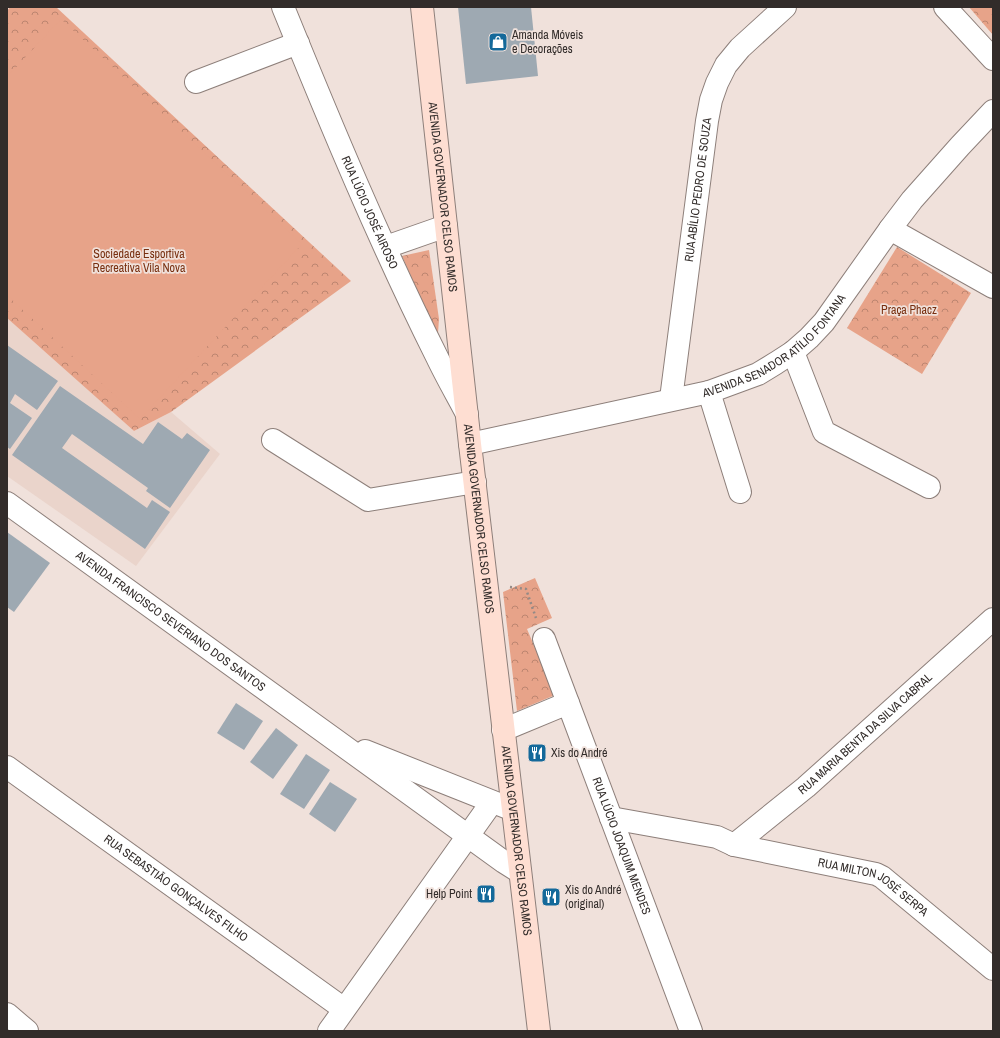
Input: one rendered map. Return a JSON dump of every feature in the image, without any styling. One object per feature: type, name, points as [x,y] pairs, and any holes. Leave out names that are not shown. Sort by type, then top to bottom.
[{"type":"main road","name":"AVENIDA GOVERNADOR CELSO RAMOS","points":[[422,7],[470,444],[539,1031]]},
{"type":"street","name":"RUA LÚCIO JOSÉ AIROSO","points":[[283,7],[344,153],[386,247],[437,358],[467,414]]},
{"type":"street","name":"RUA ABÍLIO PEDRO DE SOUZA","points":[[671,399],[711,100],[726,65],[740,48],[785,7]]},
{"type":"street","points":[[945,7],[993,59]]},
{"type":"street","points":[[196,82],[298,43]]},
{"type":"street","name":"AVENIDA SENADOR ATÍLIO FONTANA","points":[[470,444],[671,399],[709,392],[758,374],[793,352],[824,322],[912,200],[993,111]]},
{"type":"street","points":[[386,247],[446,226]]},
{"type":"street","points":[[890,229],[993,287]]},
{"type":"street","points":[[793,352],[824,432],[929,487]]},
{"type":"street","points":[[709,392],[740,492]]},
{"type":"street","points":[[273,440],[368,500],[475,482]]},
{"type":"street","name":"AVENIDA FRANCISCO SEVERIANO DOS SANTOS","points":[[7,503],[504,862],[520,872]]},
{"type":"street","name":"RUA MARIA BENTA DA SILVA CABRAL","points":[[734,845],[806,787],[993,619]]},
{"type":"street","name":"RUA LÚCIO JOAQUIM MENDES","points":[[544,639],[691,1031]]},
{"type":"street","points":[[504,730],[568,703]]},
{"type":"street","name":"AVENIDA FRANCISCO SEVERIANO DOS SANTOS","points":[[334,739],[513,810]]},
{"type":"street","name":"RUA SEBASTIÃO GONÇALVES FILHO","points":[[7,767],[344,1009]]},
{"type":"street","points":[[329,1031],[492,802]]},
{"type":"street","name":"RUA MILTON JOSÉ SERPA","points":[[613,822],[717,837],[734,845],[876,874],[882,877],[993,968]]},
{"type":"street","points":[[7,1014],[27,1031]]},
{"type":"path","points":[[486,584],[526,589],[544,639]]},
{"type":"shaded area","points":[[7,318],[134,431],[171,412],[220,454],[136,566],[7,476]]},
{"type":"green space","name":"Sociedade Esportiva Recreativa Vila Nova","points":[[10,7],[56,7],[351,281],[171,412],[134,431],[7,318],[7,11]]},
{"type":"green space","points":[[969,7],[993,7],[993,35]]},
{"type":"green space","name":"Sociedade Esportiva Recreativa Vila Nova","points":[[61,19],[302,244],[140,419],[7,295],[7,77]]},
{"type":"green space","name":"Praça Phacz","points":[[897,247],[971,293],[922,374],[847,328]]},
{"type":"green space","points":[[429,250],[439,319],[438,333],[431,323],[402,256]]},
{"type":"green space","points":[[535,578],[552,618],[527,629],[555,695],[517,711],[503,592]]},
{"type":"building","name":"Amanda Móveis e Decorações","points":[[458,7],[531,7],[538,76],[466,84]]},
{"type":"building","points":[[7,345],[58,381],[37,410],[15,394],[10,403],[32,418],[10,449],[7,447]]},
{"type":"building","points":[[60,386],[143,444],[158,422],[182,439],[187,433],[210,450],[170,508],[146,491],[148,488],[72,434],[62,448],[147,508],[152,500],[170,512],[145,549],[12,455]]},
{"type":"building","points":[[7,532],[50,563],[14,612],[7,607]]},
{"type":"building","points":[[236,703],[263,721],[244,750],[217,733]]},
{"type":"building","points":[[276,728],[298,745],[273,779],[250,762]]},
{"type":"building","points":[[306,754],[330,770],[304,809],[280,794]]},
{"type":"building","points":[[330,782],[357,799],[335,832],[309,814]]},
{"type":"place","name":"Amanda Móveis e Decorações","points":[[498,42]]},
{"type":"place","name":"Xis do André","points":[[537,753]]},
{"type":"place","name":"Help Point","points":[[486,894]]},
{"type":"place","name":"Xis do André (original)","points":[[551,897]]}]
